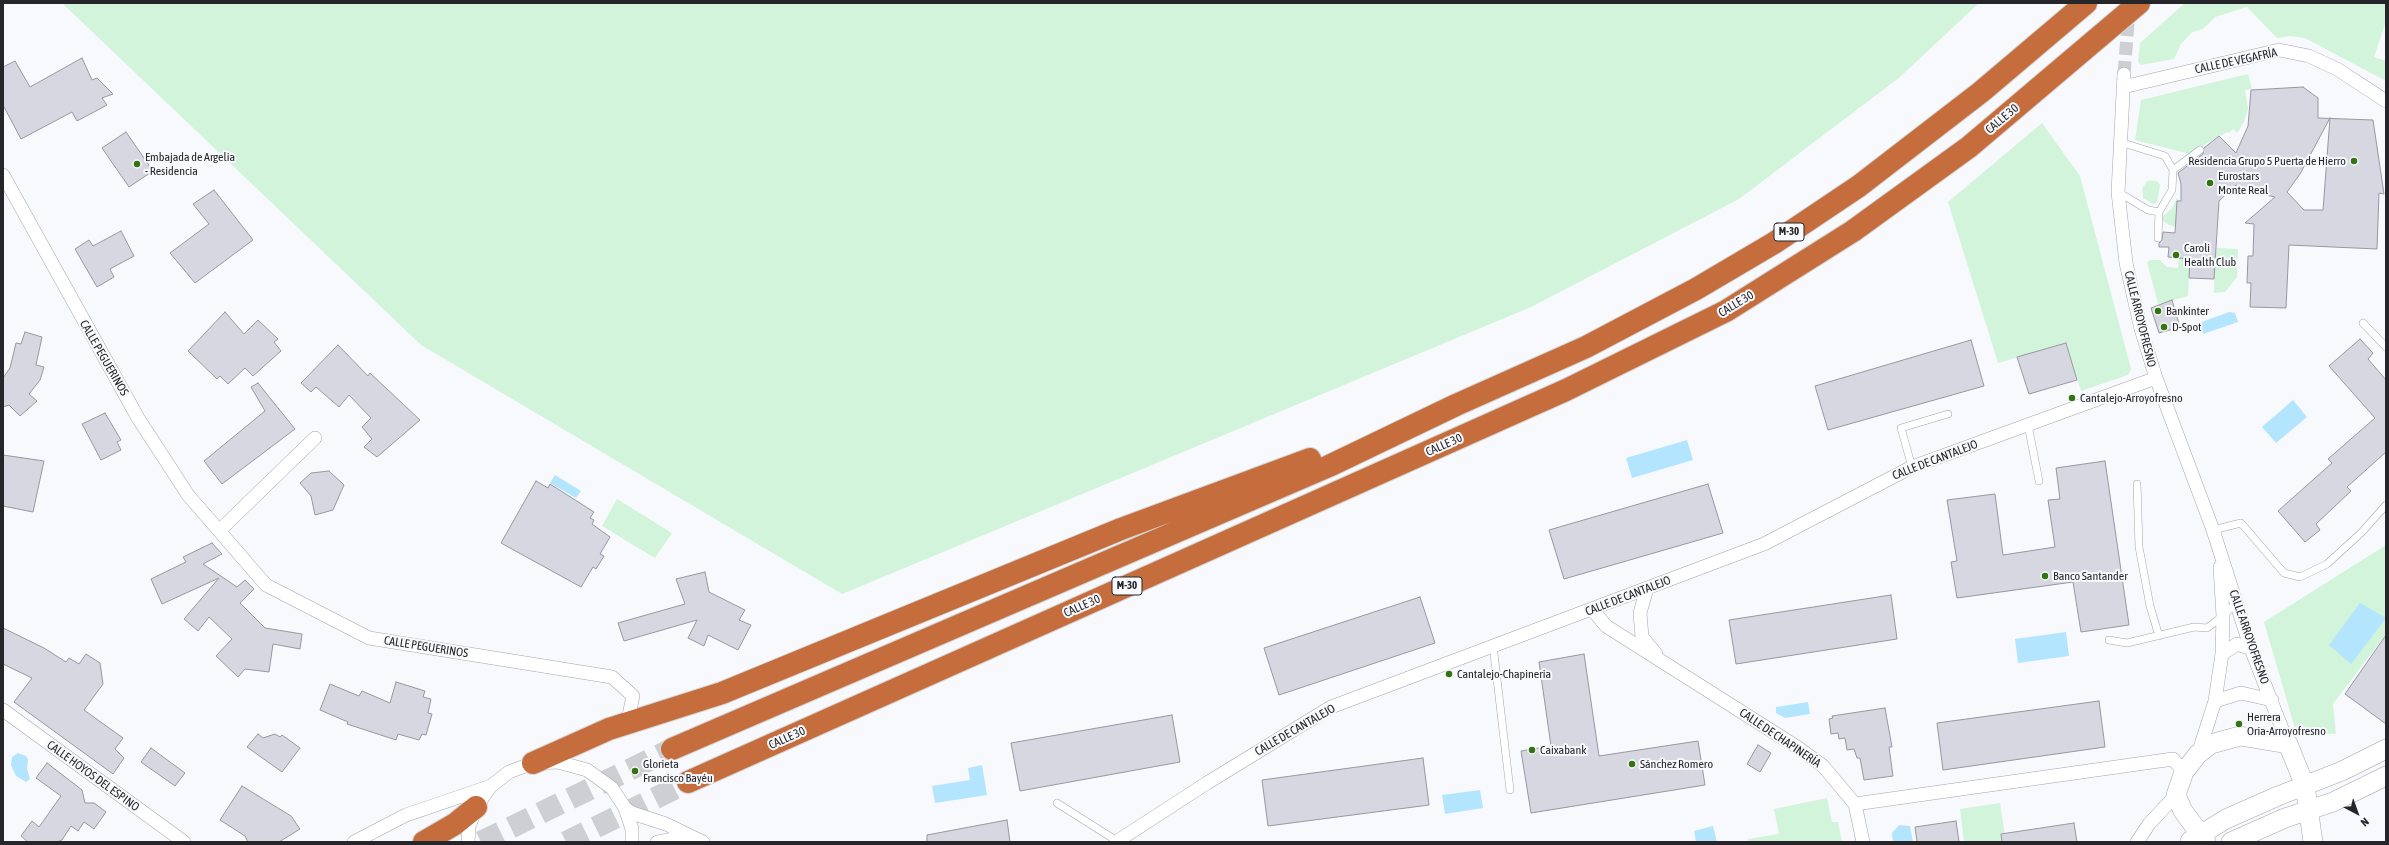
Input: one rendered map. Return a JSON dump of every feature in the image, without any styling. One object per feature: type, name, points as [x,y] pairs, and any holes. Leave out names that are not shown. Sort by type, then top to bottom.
[{"type":"highway","name":"M-30","points":[[672,749],[1329,466],[1456,405],[1586,346],[1696,289],[1774,243],[1866,181],[1981,92],[2086,3]]},
{"type":"highway","name":"CALLE 30","points":[[688,782],[1559,393],[1726,311],[1853,231],[1969,147],[2139,3]]},
{"type":"highway","points":[[533,763],[610,729],[627,725],[722,693],[1121,529],[1456,405]]},
{"type":"highway","points":[[424,842],[455,824],[476,807]]},
{"type":"main road","points":[[2312,839],[2305,786],[2288,744],[2240,736],[2211,744],[2198,754],[2184,772],[2176,795],[2198,840],[2250,807],[2305,786],[2342,771],[2386,749]]},
{"type":"main road","points":[[2231,842],[2285,818],[2333,802],[2386,776]]},
{"type":"main road","points":[[2285,818],[2299,825],[2312,839]]},
{"type":"street","name":"CALLE DE VEGAFRÍA","points":[[2123,80],[2279,50],[2309,56],[2337,69],[2386,101]]},
{"type":"street","name":"CALLE ARROYOFRESNO","points":[[2123,80],[2118,192],[2126,263],[2141,329],[2156,378],[2213,530],[2219,553],[2238,602],[2251,649],[2288,744]]},
{"type":"street","name":"CALLE PEGUERINOS","points":[[3,176],[138,418],[188,495],[266,585],[369,638],[612,677],[633,696],[627,725]]},
{"type":"street","name":"CALLE DE CANTALEJO","points":[[1116,842],[1207,783],[1331,707],[1764,544],[1912,466],[2028,426],[2156,378]]},
{"type":"street","points":[[219,531],[315,438]]},
{"type":"street","name":"CALLE ARROYOFRESNO","points":[[2198,754],[2215,701],[2222,654],[2223,616],[2219,553]]},
{"type":"street","name":"CALLE DE CHAPINERÍA","points":[[1647,588],[1640,613],[1642,636],[1661,662]]},
{"type":"street","name":"CALLE DE CHAPINERÍA","points":[[1592,609],[1606,626],[1797,747],[1823,766],[1855,804],[1863,842]]},
{"type":"street","points":[[2222,654],[2237,644],[2251,649]]},
{"type":"street","points":[[2215,701],[2241,693],[2272,700]]},
{"type":"street","name":"CALLE HOYOS DEL ESPINO","points":[[3,710],[184,842]]},
{"type":"street","points":[[1855,804],[2173,759],[2184,772]]},
{"type":"street","points":[[468,842],[469,827],[476,807],[491,786],[509,772],[533,763],[558,762],[587,770],[612,788],[625,808],[632,829],[632,842]]},
{"type":"street","points":[[354,842],[406,815],[491,786]]},
{"type":"street","points":[[2136,842],[2176,795]]},
{"type":"street","points":[[625,808],[632,814],[666,824],[700,841]]},
{"type":"street","points":[[657,842],[672,839],[700,841]]},
{"type":"lane","points":[[2120,142],[2165,156],[2172,170],[2172,190],[2159,212],[2158,238]]},
{"type":"lane","points":[[2172,170],[2200,150]]},
{"type":"lane","points":[[2118,192],[2148,210],[2159,212]]},
{"type":"lane","points":[[2363,322],[2386,347]]},
{"type":"lane","points":[[1912,466],[1901,428],[1948,414]]},
{"type":"lane","points":[[2028,426],[2038,481]]},
{"type":"lane","points":[[2137,484],[2139,547],[2150,606],[2159,636]]},
{"type":"lane","points":[[2213,530],[2241,523],[2284,573],[2300,577],[2327,564],[2362,532],[2386,505]]},
{"type":"lane","points":[[2109,640],[2127,643],[2194,627],[2206,628],[2223,616],[2238,602]]},
{"type":"lane","points":[[1493,645],[1510,790]]},
{"type":"lane","points":[[1057,803],[1116,842]]},
{"type":"green space","points":[[62,3],[1979,3],[1900,77],[1739,199],[1531,307],[842,594],[421,345]]},
{"type":"green space","points":[[2185,3],[2386,3],[2386,21],[2374,57],[2386,61],[2386,81],[2305,38],[2290,36],[2277,38],[2247,7],[2215,17],[2203,29],[2192,32],[2181,44],[2174,59],[2141,65],[2138,62],[2140,43]]},
{"type":"green space","points":[[2248,74],[2252,89],[2245,90],[2248,109],[2244,122],[2237,133],[2233,129],[2229,133],[2227,132],[2221,136],[2220,135],[2190,154],[2135,140],[2141,100]]},
{"type":"green space","points":[[2042,123],[2080,176],[2131,369],[2128,375],[2081,391],[2066,343],[1998,363],[1948,202]]},
{"type":"green space","points":[[2147,181],[2157,181],[2160,185],[2157,203],[2153,204],[2143,198],[2142,189]]},
{"type":"green space","points":[[2177,198],[2179,201],[2177,201],[2176,227],[2169,225],[2160,219],[2172,208]]},
{"type":"green space","points":[[2217,248],[2238,249],[2237,277],[2225,292],[2214,293],[2215,251],[2217,251]]},
{"type":"green space","points":[[2190,251],[2188,296],[2158,304],[2147,262],[2151,260],[2160,260],[2167,267],[2178,268],[2179,258]]},
{"type":"green space","points":[[617,499],[672,533],[655,558],[602,526]]},
{"type":"green space","points":[[2386,545],[2386,634],[2333,704],[2336,734],[2296,732],[2264,622]]},
{"type":"green space","points":[[1827,798],[1832,822],[1838,822],[1842,842],[1749,842],[1748,839],[1779,834],[1774,809]]},
{"type":"green space","points":[[2000,803],[2006,842],[1964,842],[1960,809]]},
{"type":"water","points":[[2229,312],[2235,313],[2238,322],[2203,334],[2199,323]]},
{"type":"water","points":[[2293,400],[2307,417],[2276,443],[2262,427]]},
{"type":"water","points":[[1687,440],[1693,460],[1632,478],[1626,458]]},
{"type":"water","points":[[555,475],[581,491],[576,498],[550,483]]},
{"type":"water","points":[[2360,603],[2386,618],[2351,664],[2329,645]]},
{"type":"water","points":[[2066,632],[2069,656],[2018,663],[2015,639]]},
{"type":"water","points":[[1808,702],[1810,714],[1785,718],[1776,713],[1776,707]]},
{"type":"water","points":[[18,753],[26,756],[28,760],[27,769],[30,779],[26,782],[16,776],[11,765],[12,757]]},
{"type":"water","points":[[982,765],[987,795],[935,803],[932,786],[970,780],[968,768]]},
{"type":"water","points":[[1480,790],[1483,808],[1445,814],[1442,795]]},
{"type":"water","points":[[1899,825],[1910,826],[1913,842],[1893,842],[1892,833]]},
{"type":"water","points":[[1713,826],[1717,842],[1696,842],[1694,831]]},
{"type":"building","points":[[82,58],[92,80],[97,78],[113,94],[102,98],[107,105],[77,121],[72,112],[21,139],[3,105],[3,67],[15,61],[30,87]]},
{"type":"building","points":[[2303,87],[2318,98],[2318,118],[2330,118],[2373,120],[2384,194],[2379,193],[2377,249],[2289,245],[2286,308],[2250,307],[2251,283],[2247,283],[2248,256],[2253,256],[2254,224],[2245,223],[2275,197],[2247,191],[2236,185],[2219,201],[2214,279],[2189,278],[2190,259],[2168,257],[2169,247],[2159,247],[2163,232],[2175,233],[2177,201],[2181,201],[2181,184],[2178,173],[2203,154],[2204,148],[2219,136],[2236,153],[2248,126],[2251,90]],"holes":[[[2330,118],[2323,210],[2304,210],[2287,192],[2300,174]]]},
{"type":"building","points":[[126,132],[153,171],[129,187],[102,148]]},
{"type":"building","points":[[214,190],[253,240],[195,283],[170,253],[209,224],[193,204]]},
{"type":"building","points":[[121,231],[134,256],[110,269],[114,277],[97,287],[75,249],[89,240],[93,246]]},
{"type":"building","points":[[2172,300],[2180,327],[2159,333],[2151,308]]},
{"type":"building","points":[[225,312],[244,334],[258,320],[278,339],[274,342],[281,351],[253,376],[245,368],[228,384],[220,376],[217,379],[188,351]]},
{"type":"building","points":[[25,332],[42,337],[36,365],[44,367],[40,380],[29,394],[37,401],[20,416],[9,405],[3,407],[3,378],[10,368],[16,343],[21,344]]},
{"type":"building","points":[[2360,339],[2373,353],[2368,359],[2386,380],[2386,452],[2347,487],[2351,491],[2316,524],[2320,530],[2305,542],[2278,511],[2332,463],[2328,459],[2375,418],[2329,366]]},
{"type":"building","points":[[1971,340],[1984,386],[1828,430],[1815,386]]},
{"type":"building","points":[[2066,343],[2077,380],[2029,394],[2017,357]]},
{"type":"building","points":[[338,345],[368,376],[370,373],[420,420],[377,457],[364,447],[372,439],[362,427],[371,418],[349,395],[339,407],[316,387],[311,392],[301,383]]},
{"type":"building","points":[[258,383],[295,429],[222,484],[204,461],[265,411],[251,387]]},
{"type":"building","points":[[105,413],[121,440],[117,442],[121,450],[101,460],[82,424]]},
{"type":"building","points":[[3,455],[44,461],[33,512],[3,506]]},
{"type":"building","points":[[2105,461],[2129,625],[2081,632],[2073,582],[1957,598],[1951,562],[1957,561],[1947,500],[1995,494],[2003,555],[2055,547],[2048,500],[2060,499],[2056,468]]},
{"type":"building","points":[[329,471],[344,485],[333,510],[315,515],[311,496],[300,483],[311,473]]},
{"type":"building","points":[[536,481],[548,488],[550,484],[594,512],[590,518],[594,520],[592,524],[610,537],[600,554],[604,556],[596,569],[593,567],[581,587],[501,543]]},
{"type":"building","points":[[1708,484],[1723,533],[1564,579],[1549,530]]},
{"type":"building","points":[[212,543],[222,554],[203,564],[237,587],[245,580],[254,589],[240,603],[265,628],[302,634],[300,649],[273,644],[269,672],[245,669],[238,677],[216,656],[232,639],[209,617],[198,631],[184,619],[219,578],[162,604],[151,579],[186,562],[183,557]]},
{"type":"building","points":[[705,572],[709,592],[745,610],[739,620],[751,625],[738,650],[708,635],[704,646],[688,638],[697,620],[624,641],[618,623],[685,604],[676,579]]},
{"type":"building","points":[[1891,595],[1897,639],[1736,664],[1729,620]]},
{"type":"building","points":[[1420,597],[1435,643],[1279,695],[1264,648]]},
{"type":"building","points":[[3,628],[44,648],[66,662],[69,658],[79,664],[86,654],[100,663],[103,684],[84,710],[123,738],[115,749],[124,758],[113,774],[14,702],[32,678],[3,664]]},
{"type":"building","points":[[2386,635],[2386,724],[2345,694]]},
{"type":"building","points":[[1584,654],[1599,756],[1698,741],[1705,785],[1531,813],[1521,751],[1551,746],[1539,662]]},
{"type":"building","points":[[396,682],[425,691],[423,697],[431,699],[428,713],[432,714],[426,735],[422,734],[419,740],[398,734],[396,740],[347,724],[348,722],[320,710],[330,684],[359,696],[362,691],[390,703]]},
{"type":"building","points":[[2099,701],[2105,747],[1943,770],[1937,723]]},
{"type":"building","points":[[1885,708],[1892,747],[1889,747],[1893,776],[1864,780],[1860,758],[1857,758],[1854,749],[1847,750],[1845,738],[1839,739],[1838,733],[1831,734],[1829,719],[1833,718],[1832,716]]},
{"type":"building","points":[[1172,715],[1180,762],[1020,791],[1011,743]]},
{"type":"building","points":[[258,734],[263,738],[275,734],[280,737],[282,735],[300,748],[282,772],[247,747]]},
{"type":"building","points":[[1758,745],[1771,753],[1760,772],[1747,764]]},
{"type":"building","points":[[151,748],[185,773],[175,786],[141,762]]},
{"type":"building","points":[[1423,758],[1429,805],[1268,826],[1262,780]]},
{"type":"building","points":[[47,763],[82,790],[85,803],[94,803],[106,812],[94,829],[84,822],[78,831],[71,826],[62,840],[57,842],[28,842],[21,836],[32,821],[39,827],[61,796],[36,778]]},
{"type":"building","points":[[242,786],[291,816],[300,829],[279,842],[248,842],[245,836],[220,820]]},
{"type":"building","points":[[1007,820],[1010,842],[927,842],[927,835]]},
{"type":"building","points":[[1956,821],[1959,842],[1917,842],[1915,827]]},
{"type":"building","points":[[2074,823],[2077,842],[2002,842],[2001,834]]},
{"type":"tunnel","points":[[2124,74],[2129,11]]},
{"type":"tunnel","points":[[481,842],[672,749]]},
{"type":"tunnel","points":[[566,842],[688,782]]},
{"type":"place","name":"Residencia Grupo 5 Puerta de Hierro","points":[[2354,161]]},
{"type":"place","name":"Embajada de Argelia - Residencia","points":[[137,164]]},
{"type":"place","name":"Eurostars Monte Real","points":[[2210,183]]},
{"type":"place","name":"Caroli Health Club","points":[[2176,255]]},
{"type":"place","name":"Bankinter","points":[[2158,311]]},
{"type":"place","name":"D-Spot","points":[[2164,327]]},
{"type":"place","name":"Cantalejo-Arroyofresno","points":[[2072,398]]},
{"type":"place","name":"Banco Santander","points":[[2045,576]]},
{"type":"place","name":"Cantalejo-Chapineria","points":[[1449,674]]},
{"type":"place","name":"Herrera Oria-Arroyofresno","points":[[2239,724]]},
{"type":"place","name":"Caixabank","points":[[1532,750]]},
{"type":"place","name":"Sánchez Romero","points":[[1632,764]]},
{"type":"place","name":"Glorieta Francisco Bayéu","points":[[635,771]]}]
